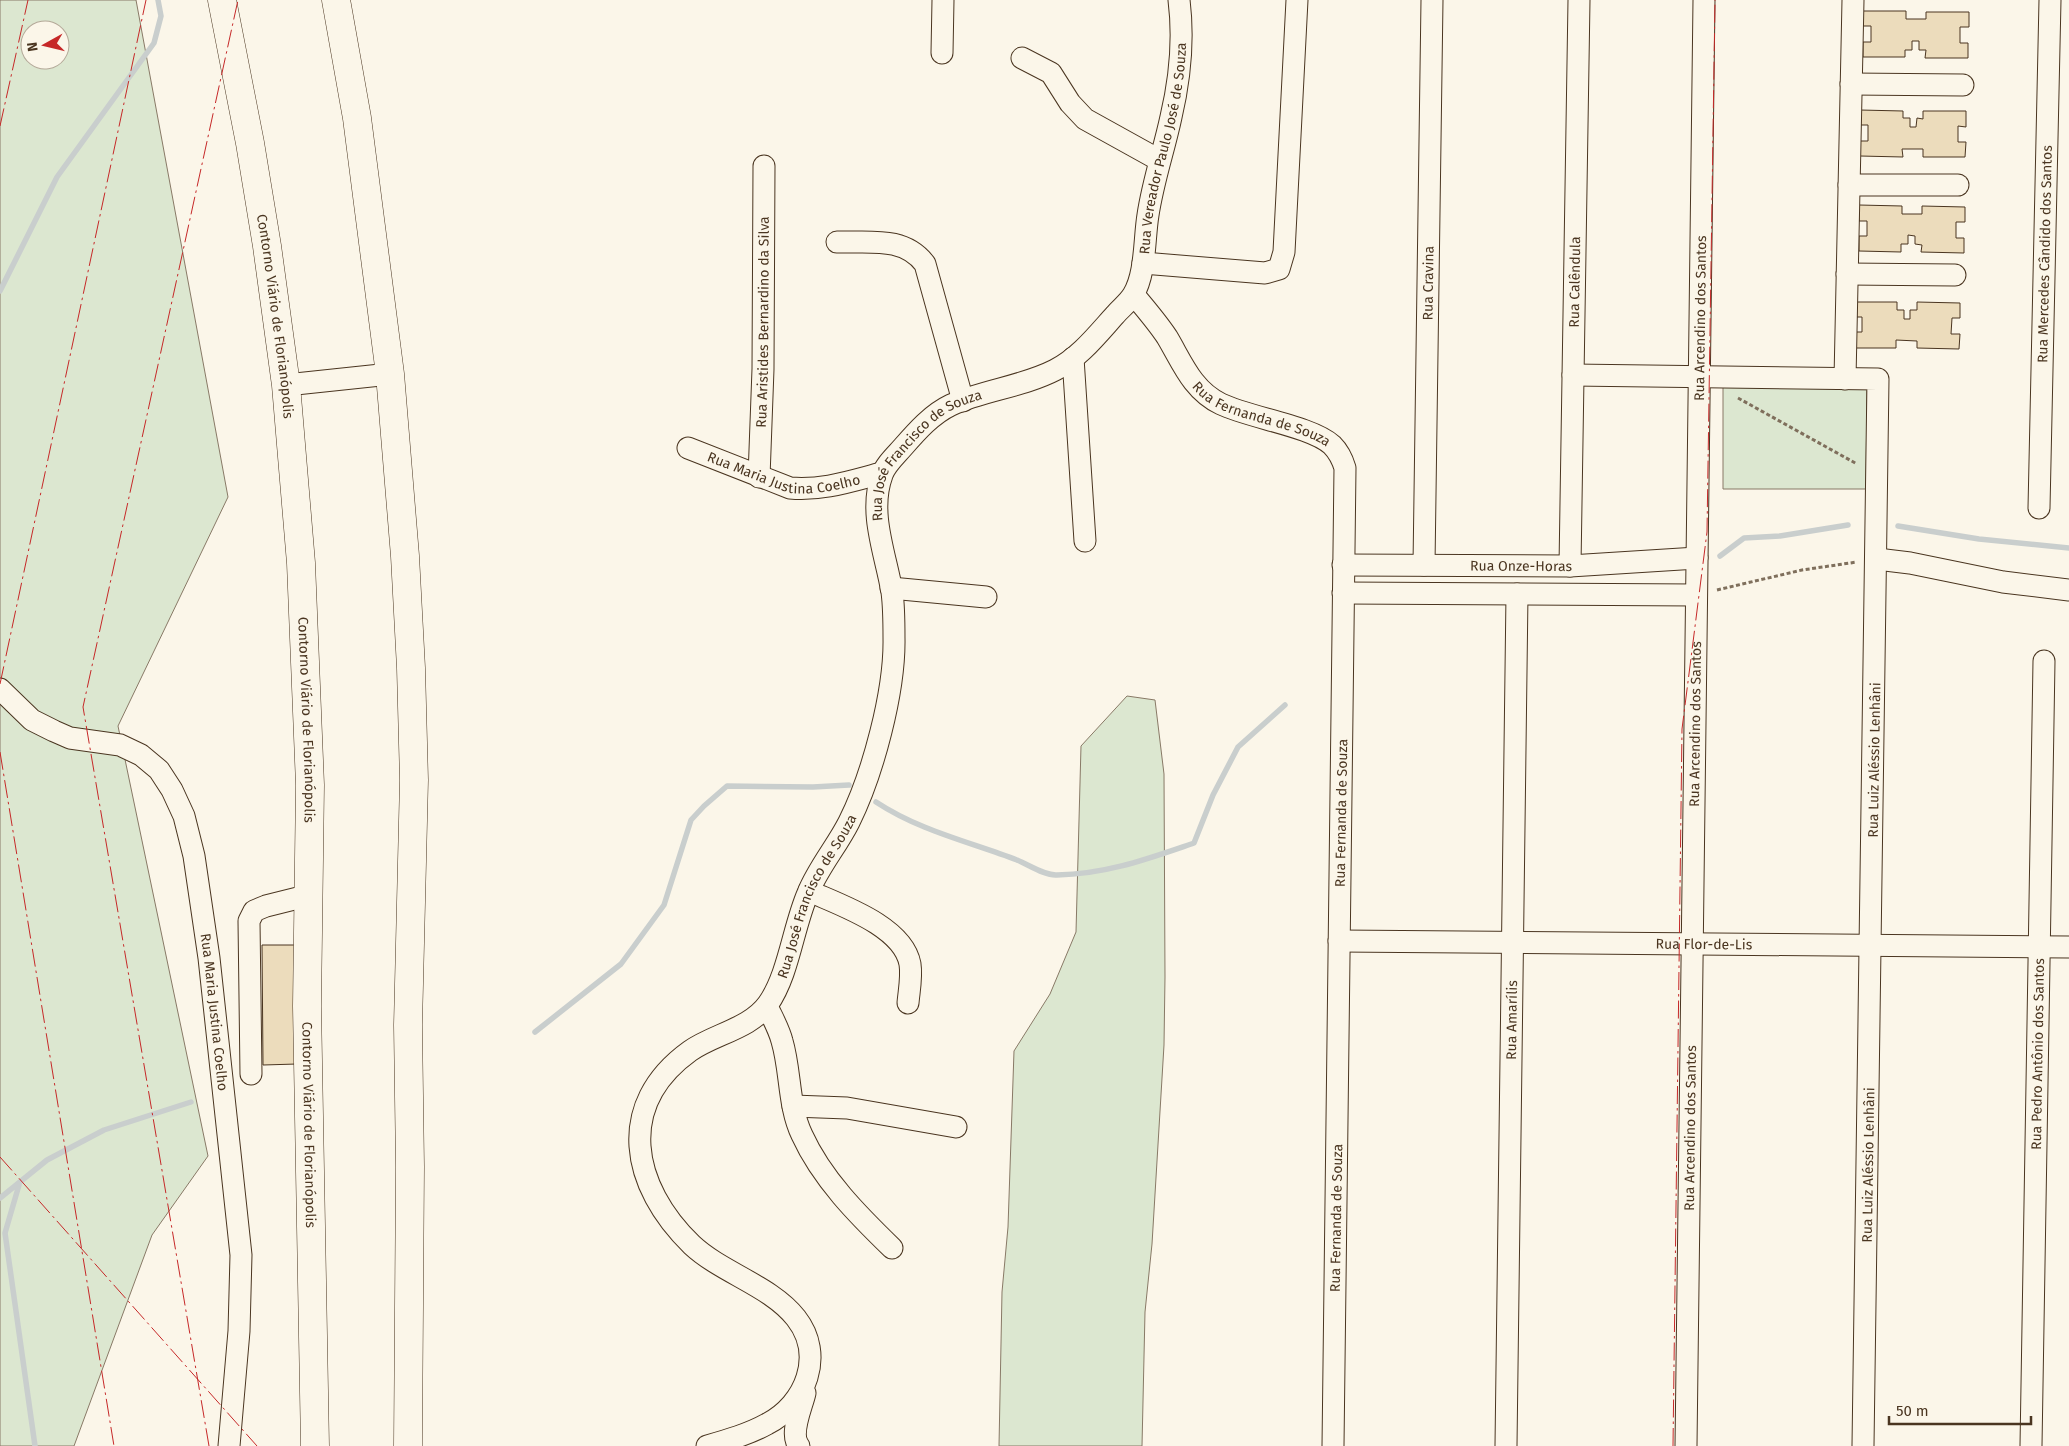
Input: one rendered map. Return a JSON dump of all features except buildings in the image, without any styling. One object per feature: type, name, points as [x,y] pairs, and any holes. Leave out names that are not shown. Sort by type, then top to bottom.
[{"type":"highway","name":"Contorno Viário de Florianópolis","points":[[222,0],[250,143],[286,385],[302,563],[307,674],[310,895],[307,1006],[315,1446]]},
{"type":"highway","points":[[336,0],[357,118],[390,374],[405,556],[414,780],[408,1025],[410,1167],[408,1446]]},
{"type":"street","points":[[942,53],[943,0]]},
{"type":"street","name":"Rua Vereador Paulo José de Souza","points":[[1134,294],[1143,263],[1148,216],[1159,160],[1171,117],[1178,77],[1182,25],[1179,0]]},
{"type":"street","points":[[1143,263],[1265,273],[1279,269],[1284,252],[1297,0]]},
{"type":"street","name":"Rua Cravina","points":[[1424,565],[1432,0]]},
{"type":"street","name":"Rua Calêndula","points":[[1570,566],[1579,0]]},
{"type":"street","name":"Rua Arcendino dos Santos","points":[[1686,1446],[1704,0]]},
{"type":"street","points":[[1845,379],[1853,0]]},
{"type":"street","name":"Rua Mercedes Cândido dos Santos","points":[[2039,508],[2050,0]]},
{"type":"street","points":[[1022,58],[1051,74],[1070,103],[1085,118],[1159,160]]},
{"type":"street","points":[[1851,84],[1963,85]]},
{"type":"street","name":"Rua Aristides Bernardino da Silva","points":[[758,477],[764,369],[764,166]]},
{"type":"street","points":[[1849,185],[1958,185]]},
{"type":"street","points":[[837,242],[903,245],[917,253],[925,264],[963,401]]},
{"type":"street","points":[[1847,274],[1955,275]]},
{"type":"street","name":"Rua José Francisco de Souza","points":[[707,1446],[730,1442],[769,1424],[787,1411],[807,1383],[811,1362],[807,1335],[794,1314],[774,1299],[718,1265],[692,1245],[669,1217],[652,1190],[643,1168],[639,1143],[645,1106],[652,1089],[676,1061],[698,1046],[742,1024],[766,1006],[777,988],[809,891],[858,804],[877,743],[891,690],[894,668],[891,588],[880,533],[878,504],[882,473],[921,427],[948,406],[1030,380],[1056,370],[1073,358],[1134,294]]},
{"type":"street","name":"Rua Fernanda de Souza","points":[[1134,294],[1166,335],[1189,377],[1206,395],[1243,413],[1313,434],[1331,444],[1341,456],[1345,468],[1333,1446]]},
{"type":"street","points":[[1073,358],[1085,541]]},
{"type":"street","points":[[286,385],[390,374]]},
{"type":"street","name":"Rua Luiz Aléssio Lenhâni","points":[[1573,374],[1878,379],[1864,1446]]},
{"type":"street","name":"Rua Maria Justina Coelho","points":[[688,448],[790,488],[807,490],[832,487],[882,473]]},
{"type":"street","name":"Rua Onze-Horas","points":[[1344,565],[1570,566],[1697,558]]},
{"type":"street","points":[[1877,559],[1910,562],[2003,582],[2069,590]]},
{"type":"street","points":[[891,588],[986,597]]},
{"type":"street","name":"Rua Onze-Horas","points":[[1343,593],[1696,595]]},
{"type":"street","name":"Rua Amarílis","points":[[1506,1446],[1517,594]]},
{"type":"street","name":"Rua Pedro Antônio dos Santos","points":[[2030,1446],[2044,661]]},
{"type":"street","name":"Rua Maria Justina Coelho","points":[[0,688],[32,720],[54,731],[70,738],[120,745],[142,755],[159,770],[172,790],[184,816],[194,856],[209,958],[241,1255],[239,1331],[228,1446]]},
{"type":"street","points":[[809,891],[862,915],[894,937],[903,947],[910,964],[908,1003]]},
{"type":"street","points":[[251,1074],[249,921],[254,911],[266,906],[310,895]]},
{"type":"street","name":"Rua Flor-de-Lis","points":[[1339,941],[2069,947]]},
{"type":"street","points":[[766,1006],[782,1042],[793,1106],[801,1134],[830,1181],[859,1216],[892,1248]]},
{"type":"street","points":[[793,1106],[847,1108],[956,1127]]},
{"type":"street","points":[[799,1446],[796,1442],[795,1432],[807,1383]]},
{"type":"path","points":[[1733,395],[1877,476]]},
{"type":"path","points":[[1696,595],[1802,570],[1877,559]]},
{"type":"green space","points":[[0,0],[136,0],[228,497],[118,726],[208,1156],[152,1235],[74,1446],[0,1446]]},
{"type":"green space","points":[[1723,386],[1867,387],[1866,489],[1723,489]]},
{"type":"green space","points":[[1127,696],[1155,700],[1164,774],[1164,1045],[1152,1244],[1145,1312],[1142,1446],[999,1446],[1002,1292],[1008,1227],[1014,1051],[1050,994],[1076,932],[1081,746]]},
{"type":"waterway","points":[[0,291],[57,177],[154,43],[161,16],[158,0]]},
{"type":"waterway","points":[[1720,556],[1744,538],[1780,536],[1848,525]]},
{"type":"waterway","points":[[1898,526],[1979,539],[2069,548]]},
{"type":"waterway","points":[[876,802],[910,821],[1017,860],[1047,874],[1075,874],[1110,869],[1194,843],[1213,795],[1238,747],[1285,705]]},
{"type":"waterway","points":[[535,1032],[621,964],[664,905],[691,820],[727,786],[813,787],[849,785]]},
{"type":"waterway","points":[[0,1198],[47,1160],[104,1130],[191,1102]]},
{"type":"waterway","points":[[19,1185],[5,1233],[35,1446]]},
{"type":"power","points":[[0,126],[28,0]]},
{"type":"power","points":[[0,684],[146,0]]},
{"type":"power","points":[[209,1446],[83,707],[238,0]]},
{"type":"power","points":[[1673,1446],[1682,729],[1707,532],[1715,0]]},
{"type":"power","points":[[0,752],[114,1446]]},
{"type":"power","points":[[0,1157],[257,1446]]}]
